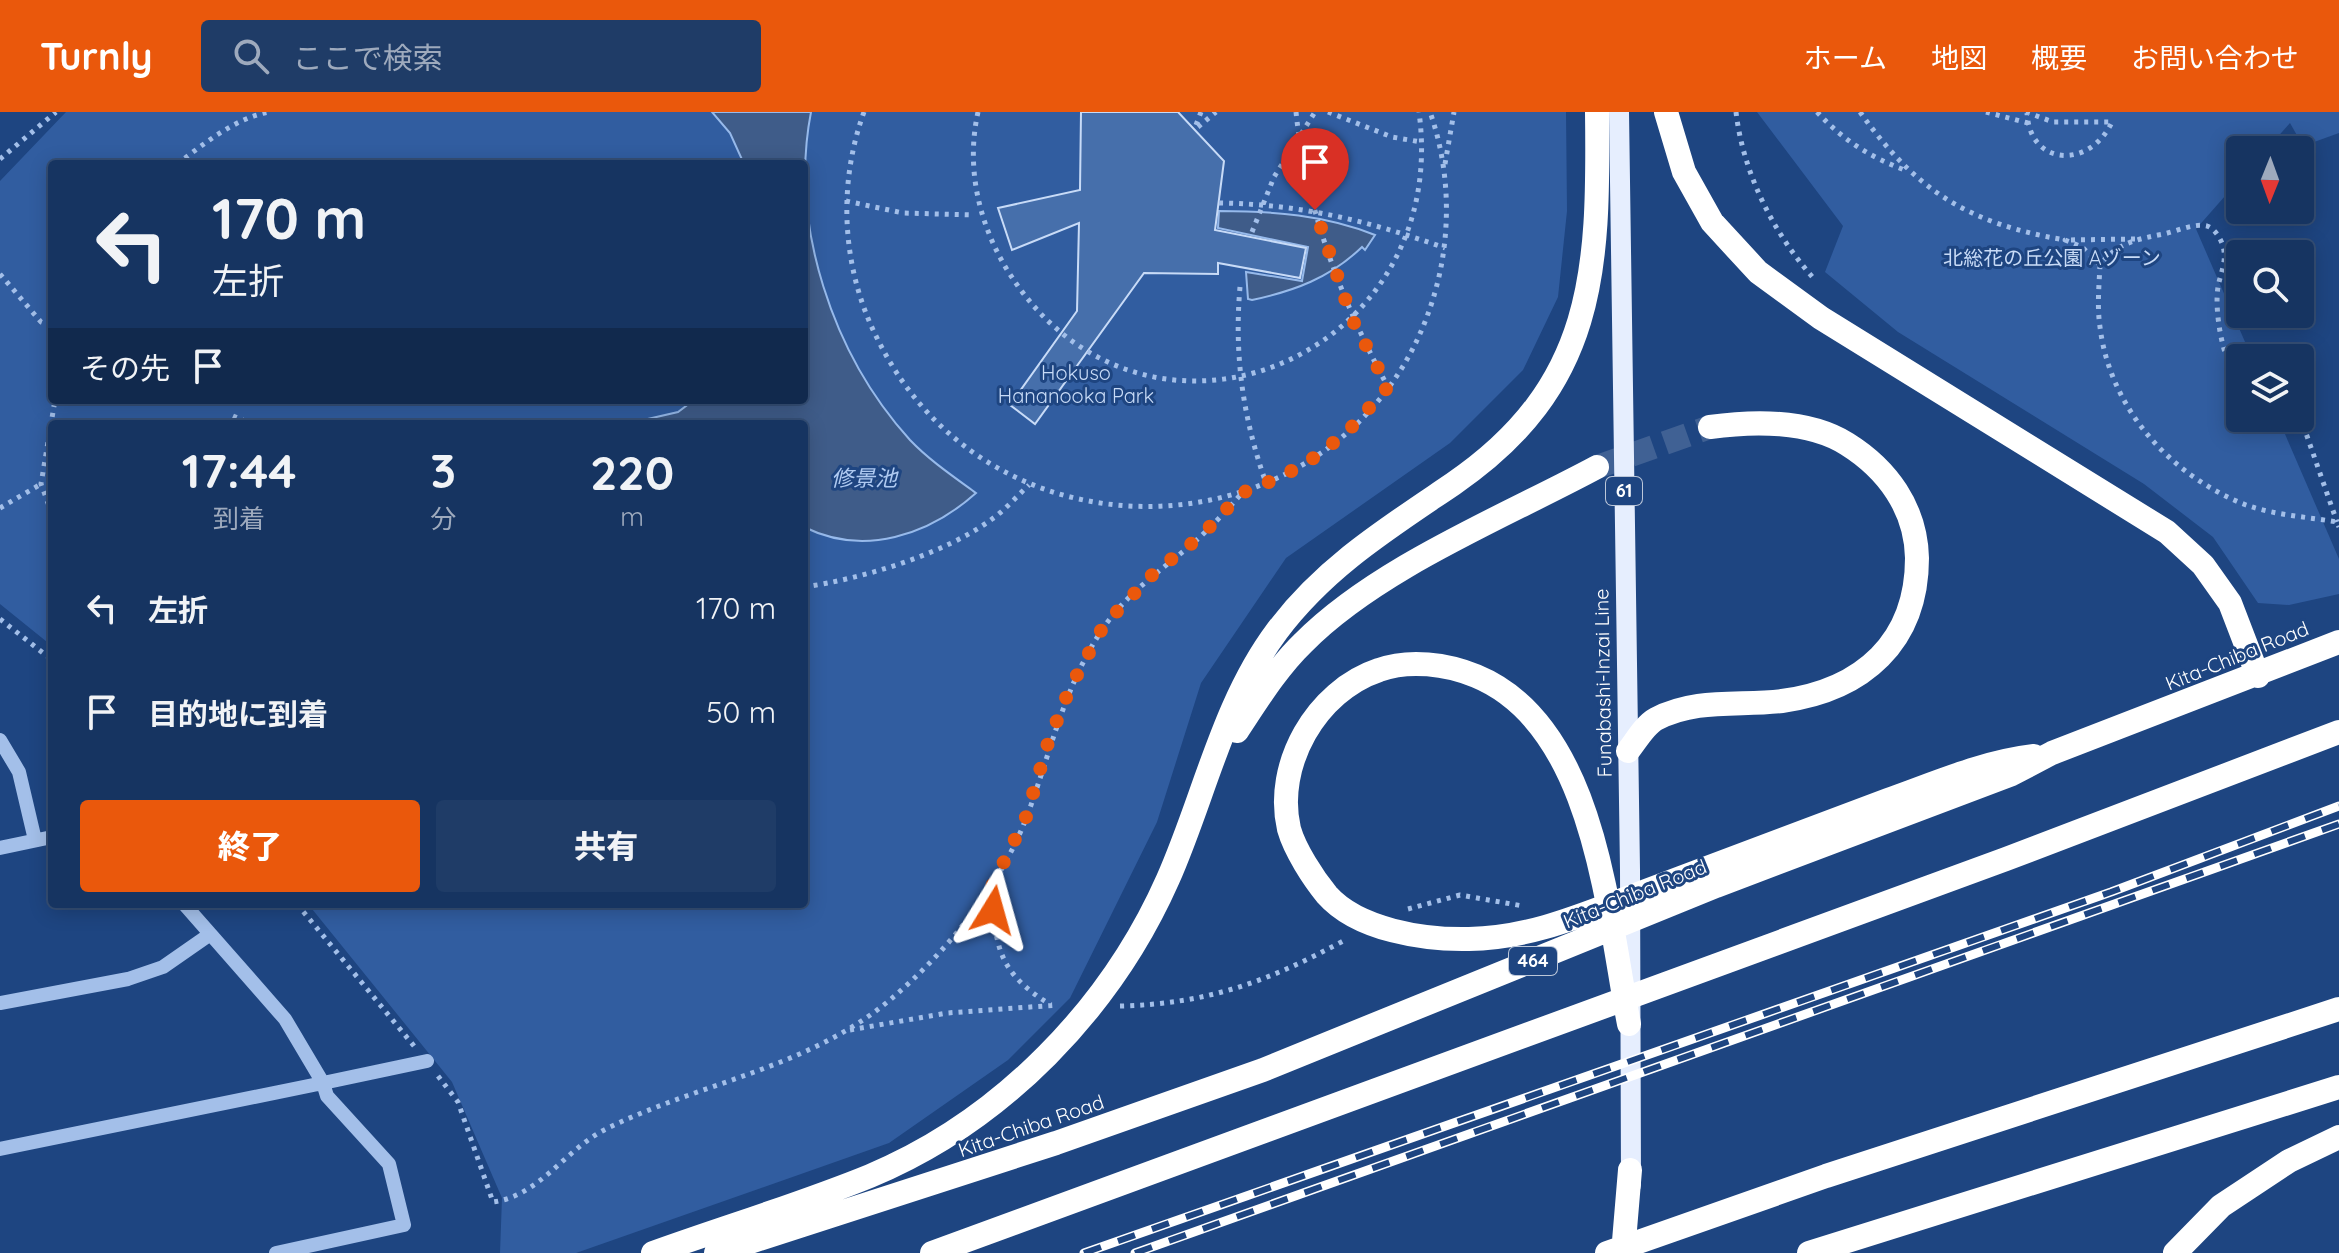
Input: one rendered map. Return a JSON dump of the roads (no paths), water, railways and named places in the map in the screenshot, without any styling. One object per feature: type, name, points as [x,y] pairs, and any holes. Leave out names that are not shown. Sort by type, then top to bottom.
[{"type":"highway","points":[[1201,801],[1241,694],[1276,632],[1349,554],[1501,447],[1533,413],[1554,382],[1572,347],[1594,265],[1597,112]]},
{"type":"highway","points":[[1666,112],[1684,172],[1712,222],[1758,272],[1821,318],[2167,532],[2203,565],[2230,603],[2258,676]]},
{"type":"highway","points":[[1628,751],[1653,721],[1688,706],[1782,701],[1823,691],[1863,673],[1890,650],[1907,619],[1917,578],[1916,545],[1911,523],[1891,482],[1869,458],[1836,438],[1801,428],[1768,424],[1710,427]]},
{"type":"highway","points":[[653,1253],[871,1175],[961,1126],[1012,1089],[1053,1051],[1138,936],[1235,735],[1268,684],[1302,643],[1350,602],[1432,554],[1597,467]]},
{"type":"highway","name":"Kita-Chiba Road","points":[[716,1253],[1042,1148],[1263,1070],[1716,886],[2012,774],[2052,753],[2258,676],[2339,642]]},
{"type":"highway","points":[[1629,1024],[1591,836],[1572,775],[1540,721],[1501,686],[1456,668],[1413,664],[1378,670],[1343,689],[1307,725],[1287,777],[1289,829],[1329,897],[1376,927],[1427,938],[1470,939],[1537,932],[2000,760],[2052,753]]},
{"type":"highway","points":[[932,1253],[2006,859],[2339,732]]},
{"type":"highway","points":[[1607,1253],[1826,1176],[2339,1009]]},
{"type":"highway","points":[[1809,1253],[2339,1087]]},
{"type":"highway","points":[[2175,1253],[2221,1206],[2289,1161],[2339,1137]]},
{"type":"highway","points":[[1623,1253],[1630,1170]]},
{"type":"main road","name":"Funabashi-Inzai Line","points":[[1619,112],[1633,1253]]},
{"type":"street","points":[[0,740],[19,772],[35,840]]},
{"type":"street","points":[[0,848],[48,838]]},
{"type":"street","points":[[187,908],[285,1019],[323,1083],[327,1096],[389,1164],[404,1225],[276,1253]]},
{"type":"street","points":[[0,1003],[128,979],[163,967],[209,935]]},
{"type":"street","points":[[0,1149],[427,1061]]},
{"type":"water","name":"修景池","points":[[712,112],[811,112],[806,160],[742,160],[730,133]]},
{"type":"water","points":[[1219,211],[1298,216],[1337,223],[1375,235],[1365,250],[1362,247],[1324,275],[1297,287],[1252,300],[1248,299],[1246,272],[1302,281],[1308,247],[1218,228]]},
{"type":"water","name":"修景池","points":[[808,214],[823,286],[839,329],[859,369],[910,440],[976,493],[938,520],[895,537],[850,540],[827,536],[808,529],[808,420],[643,420],[678,412],[689,404],[808,404]]},
{"type":"tunnel","points":[[1597,467],[1710,427]]},
{"type":"railway","points":[[1084,1253],[2111,892],[2339,806]]},
{"type":"railway","points":[[1135,1253],[2339,824]]},
{"type":"park label","name":"北総花の丘公園 Aゾーン","points":[[2052,258]]},
{"type":"park label","name":"Hokuso Hananooka Park","points":[[1076,384]]}]
